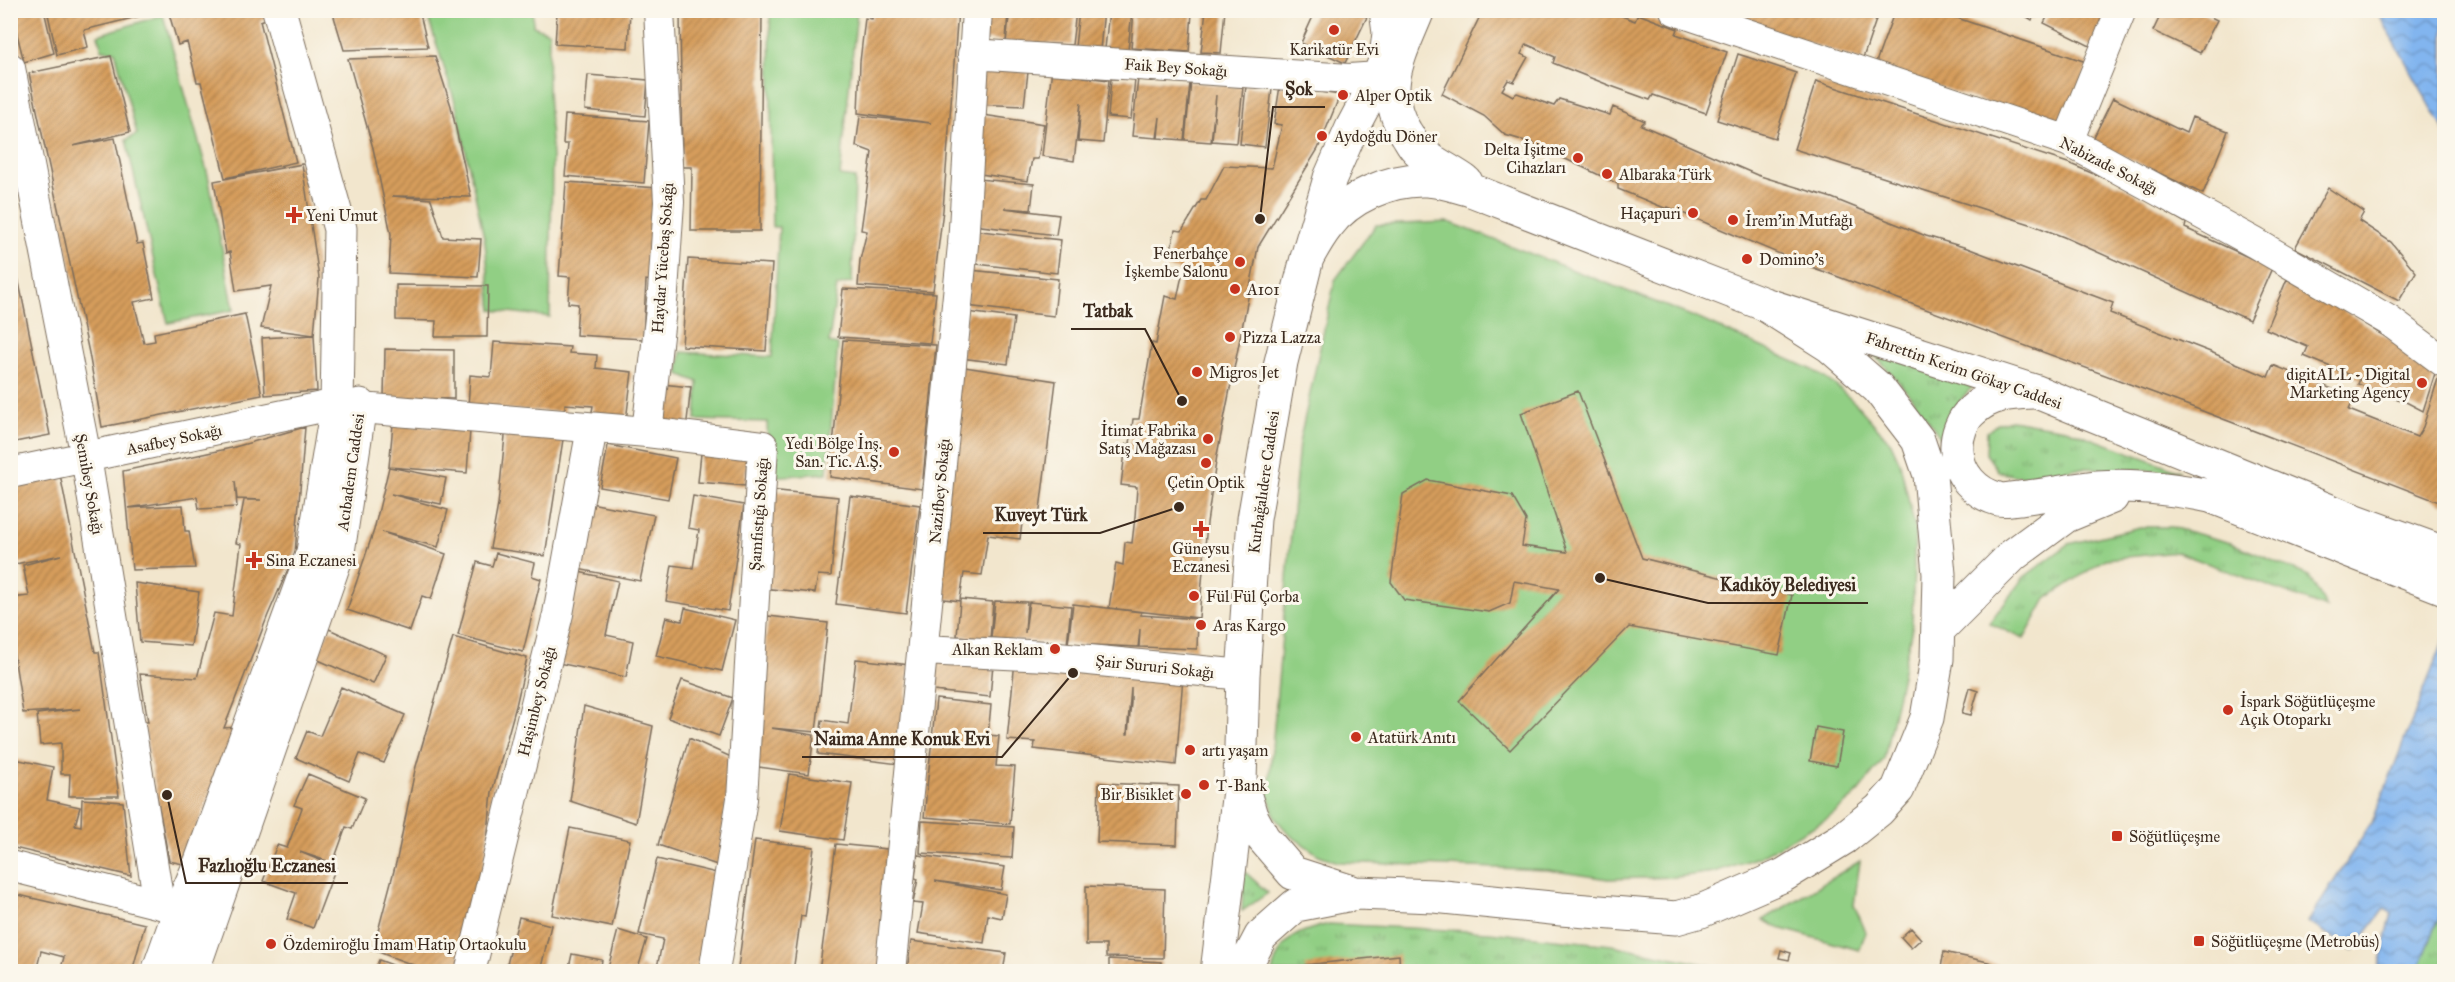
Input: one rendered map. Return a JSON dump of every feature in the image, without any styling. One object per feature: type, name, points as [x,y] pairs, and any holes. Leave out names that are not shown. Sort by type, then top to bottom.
[{"type":"main road","name":"Acıbadem Caddesi","points":[[279,10],[340,229],[348,406]]},
{"type":"main road","name":"Acıbadem Caddesi","points":[[158,972],[338,552],[363,233],[300,10]]},
{"type":"main road","name":"Kurbağalıdere Caddesi","points":[[1217,972],[1240,782],[1243,675],[1254,519],[1281,362],[1330,178],[1386,58],[1389,33],[1386,10]]},
{"type":"main road","name":"Fahrettin Kerim Gökay Caddesi","points":[[1418,10],[1394,73],[1392,104],[1400,123],[1416,149],[1482,193]]},
{"type":"main road","name":"Fahrettin Kerim Gökay Caddesi","points":[[1307,258],[1327,224],[1365,194],[1383,187],[1405,181],[1427,180],[1482,193],[1764,304],[2037,392],[2345,518],[2445,553]]},
{"type":"main road","points":[[1242,972],[1261,936],[1296,905],[1357,893],[1434,896],[1676,918],[1701,911],[1784,874],[1844,838],[1879,810],[1898,789],[1927,718],[1937,659],[1939,629],[1936,521],[1930,475],[1918,440],[1878,388],[1830,346],[1764,304]]},
{"type":"main road","points":[[2037,392],[2002,393],[1979,404],[1966,416],[1956,441],[1957,458],[1964,477],[1979,490],[1999,500],[2099,487],[2180,490],[2210,496],[2445,588]]},
{"type":"main road","points":[[1939,629],[2013,555],[2066,516],[2135,487]]},
{"type":"main road","points":[[1240,782],[1251,816],[1263,838],[1293,873],[1357,893]]},
{"type":"main road","name":"Acıbadem Caddesi","points":[[183,911],[192,972]]},
{"type":"street","name":"Haydar Yücebaş Sokağı","points":[[647,432],[663,292],[669,202],[659,10]]},
{"type":"street","name":"Nazifbey Sokağı","points":[[890,972],[963,245],[973,54],[978,10]]},
{"type":"street","name":"Nabizade Sokağı","points":[[1675,10],[2068,141],[2255,243],[2388,320],[2445,363]]},
{"type":"street","points":[[2068,141],[2121,10]]},
{"type":"street","name":"Faik Bey Sokağı","points":[[973,54],[1349,79],[1379,77]]},
{"type":"street","name":"Şemibey Sokağı","points":[[10,68],[86,457],[183,911]]},
{"type":"street","name":"Şamfıstığı Sokağı","points":[[348,406],[647,432],[763,446],[742,799],[714,972]]},
{"type":"street","name":"Asafbey Sokağı","points":[[10,473],[348,406]]},
{"type":"street","name":"Haşimbey Sokağı","points":[[474,971],[558,614],[592,428]]},
{"type":"street","name":"Şair Sururi Sokağı","points":[[923,650],[1048,656],[1243,675]]},
{"type":"street","points":[[10,866],[183,911]]},
{"type":"green space","points":[[426,11],[533,11],[533,26],[549,32],[548,91],[552,158],[550,317],[492,310],[485,242],[456,105]]},
{"type":"green space","points":[[770,11],[857,11],[840,176],[855,178],[852,282],[837,286],[829,343],[838,345],[827,473],[769,477],[767,422],[696,420],[698,382],[679,374],[681,352],[772,357],[779,227],[772,227]]},
{"type":"green space","points":[[163,15],[208,175],[234,310],[168,323],[126,140],[137,134],[115,51],[102,50],[98,35]]},
{"type":"green space","points":[[1449,222],[1699,319],[1813,370],[1835,385],[1856,404],[1891,443],[1900,463],[1915,528],[1912,628],[1884,759],[1855,796],[1827,819],[1759,857],[1714,872],[1677,877],[1608,879],[1548,870],[1338,862],[1319,855],[1290,835],[1275,818],[1268,794],[1299,443],[1335,280],[1376,225]]},
{"type":"green space","points":[[1867,348],[1977,383],[1963,397],[1954,411],[1946,447],[1909,395]]},
{"type":"green space","points":[[2011,420],[2066,429],[2180,471],[2078,468],[2026,478],[1999,472],[1986,454],[1987,432],[1997,424]]},
{"type":"green space","points":[[2140,527],[2171,527],[2231,543],[2309,576],[2327,608],[2177,552],[2106,559],[2046,599],[2024,639],[1989,623],[2024,577],[2069,544]]},
{"type":"green space","points":[[1860,861],[1854,905],[1866,932],[1859,950],[1779,928],[1763,920]]},
{"type":"green space","points":[[1244,871],[1268,893],[1242,911]]},
{"type":"green space","points":[[2444,906],[2444,971],[2418,971]]},
{"type":"green space","points":[[1329,924],[1489,932],[1612,945],[1737,971],[1272,972],[1280,951],[1292,938],[1299,933]]},
{"type":"water","points":[[2377,11],[2440,11],[2444,18],[2444,130]]},
{"type":"water","points":[[2444,639],[2444,906],[2418,971],[2378,971],[2392,913],[2384,909],[2353,950],[2308,922],[2373,820]]},
{"type":"building","points":[[11,10],[44,10],[54,53],[24,62]]},
{"type":"building","points":[[47,10],[144,10],[145,15],[84,30],[88,47],[57,55]]},
{"type":"building","points":[[168,10],[264,10],[266,19],[260,21],[296,162],[225,178],[201,82],[197,82],[187,42],[178,45]]},
{"type":"building","points":[[332,10],[419,10],[428,47],[344,50]]},
{"type":"building","points":[[551,10],[630,10],[628,48],[555,44],[557,13]]},
{"type":"building","points":[[680,10],[762,10],[760,231],[691,231],[692,167],[682,167]]},
{"type":"building","points":[[873,10],[958,10],[943,210],[933,291],[858,286],[860,260],[867,231],[861,230],[872,152],[856,146],[860,116],[931,123],[858,113],[865,18],[872,19]]},
{"type":"building","points":[[985,10],[1008,10],[1006,42],[981,39]]},
{"type":"building","points":[[1010,10],[1076,11],[1072,45],[1006,42]]},
{"type":"building","points":[[1079,10],[1104,10],[1100,50],[1075,47]]},
{"type":"building","points":[[1109,10],[1132,10],[1128,51],[1105,49]]},
{"type":"building","points":[[1134,10],[1192,13],[1189,52],[1131,48]]},
{"type":"building","points":[[1206,10],[1225,10],[1221,53],[1201,52]]},
{"type":"building","name":"Karikatür Evi","points":[[1316,10],[1354,10],[1367,17],[1345,63],[1301,43]]},
{"type":"building","points":[[1483,10],[1606,10],[1635,21],[1638,14],[1678,29],[1676,34],[1727,52],[1706,113],[1653,95],[1650,100],[1611,86],[1553,63],[1555,57],[1526,44],[1521,54],[1528,57],[1514,82],[1508,80],[1502,90],[1513,96],[1517,93],[1554,106],[1559,99],[1610,115],[1613,107],[1645,121],[1641,125],[1757,175],[1832,198],[1926,236],[1967,248],[2113,303],[2110,313],[2268,377],[2273,365],[2354,398],[2349,410],[2417,437],[2423,427],[2441,369],[2444,371],[2444,504],[2192,407],[1806,265],[1668,207],[1667,209],[1618,189],[1618,184],[1532,143],[1505,135],[1484,116],[1442,94]]},
{"type":"building","points":[[1710,10],[1856,10],[1877,17],[1862,61]]},
{"type":"building","points":[[1895,10],[1934,10],[2089,63],[2065,130],[1875,65]]},
{"type":"building","points":[[2015,10],[2037,10],[2032,20]]},
{"type":"building","points":[[2051,10],[2113,10],[2094,48],[2044,23]]},
{"type":"building","points":[[2163,10],[2189,12],[2197,10],[2217,20],[2200,53],[2153,31]]},
{"type":"building","points":[[1738,54],[1796,73],[1775,138],[1717,120]]},
{"type":"building","points":[[111,56],[130,132],[73,146],[115,138],[137,244],[143,243],[154,298],[134,302],[144,343],[155,341],[154,333],[245,314],[262,395],[102,427],[89,353],[29,73]]},
{"type":"building","points":[[435,56],[451,106],[471,197],[392,196],[431,199],[443,237],[481,239],[478,277],[389,273],[391,234],[373,148],[348,59]]},
{"type":"building","points":[[976,67],[1028,72],[1024,106],[972,104]]},
{"type":"building","points":[[1052,68],[1084,72],[1084,77],[1109,80],[1103,143],[1078,141],[1081,102],[1074,161],[1042,156]]},
{"type":"building","points":[[588,75],[648,80],[645,116],[585,110]]},
{"type":"building","points":[[1138,78],[1190,83],[1184,140],[1158,138],[1160,117],[1157,138],[1132,136]]},
{"type":"building","points":[[1111,79],[1135,79],[1131,119],[1108,117]]},
{"type":"building","points":[[1816,81],[2068,163],[2122,186],[2186,223],[2185,228],[2272,268],[2249,320],[2030,224],[1794,149]]},
{"type":"building","points":[[1191,82],[1243,87],[1237,143],[1212,141],[1216,95],[1211,142],[1185,140]]},
{"type":"building","points":[[1246,86],[1272,89],[1265,147],[1240,144]]},
{"type":"building","points":[[1280,86],[1340,95],[1318,149],[1258,247],[1217,455],[1207,523],[1199,618],[1109,608],[1116,563],[1123,565],[1125,542],[1132,543],[1135,517],[1137,487],[1121,485],[1126,444],[1130,444],[1133,419],[1139,419],[1152,343],[1156,344],[1165,296],[1177,299],[1183,271],[1167,268],[1175,230],[1182,231],[1201,200],[1206,200],[1224,166],[1272,168],[1282,125],[1274,124]]},
{"type":"building","points":[[2113,98],[2186,133],[2192,117],[2228,131],[2203,194],[2092,141]]},
{"type":"building","points":[[565,115],[649,121],[644,183],[565,176],[568,144],[563,144]]},
{"type":"building","points":[[983,115],[1044,124],[1038,159],[1032,159],[1028,181],[974,173]]},
{"type":"building","points":[[302,164],[319,278],[314,335],[261,328],[271,286],[236,291],[230,252],[226,253],[214,181]]},
{"type":"building","points":[[978,179],[1034,184],[1031,210],[1004,208],[1059,215],[1056,235],[973,225]]},
{"type":"building","points":[[566,182],[659,188],[653,281],[646,280],[643,339],[576,335],[578,304],[568,303],[570,277],[559,276]]},
{"type":"building","points":[[2328,188],[2364,212],[2359,221],[2391,242],[2416,272],[2399,301],[2295,248]]},
{"type":"building","points":[[972,230],[1061,240],[1057,273],[968,263]]},
{"type":"building","points":[[10,238],[50,435],[10,443]]},
{"type":"building","points":[[688,259],[772,264],[766,351],[682,346]]},
{"type":"building","points":[[970,270],[1058,279],[1054,316],[966,306]]},
{"type":"building","points":[[2287,279],[2329,301],[2379,333],[2438,364],[2423,411],[2358,384],[2360,379],[2304,356],[2308,347],[2266,329]]},
{"type":"building","points":[[396,285],[488,286],[487,337],[435,337],[436,321],[396,320]]},
{"type":"building","points":[[843,289],[936,293],[930,343],[838,337]]},
{"type":"building","points":[[967,312],[1014,318],[1008,364],[961,358]]},
{"type":"building","points":[[314,335],[317,391],[265,395],[262,338]]},
{"type":"building","points":[[843,340],[936,345],[922,489],[830,477]]},
{"type":"building","points":[[494,342],[570,347],[569,353],[597,355],[596,368],[632,372],[626,421],[591,417],[593,406],[565,404],[565,412],[468,408],[470,375],[491,377]]},
{"type":"building","points":[[385,349],[454,350],[454,399],[384,398]]},
{"type":"building","points":[[958,366],[1056,381],[1039,518],[1023,515],[1020,539],[988,535],[982,575],[964,573],[960,599],[993,602],[990,639],[957,636],[960,601],[936,598]]},
{"type":"building","points":[[661,384],[691,387],[686,429],[656,425]]},
{"type":"building","points":[[1578,391],[1642,558],[1792,595],[1779,655],[1629,627],[1510,750],[1459,701],[1559,589],[1514,581],[1510,603],[1489,612],[1404,600],[1391,582],[1403,494],[1428,480],[1512,496],[1526,520],[1522,546],[1567,552],[1521,413]]},
{"type":"building","points":[[393,424],[470,430],[467,473],[389,467]]},
{"type":"building","points":[[506,426],[564,433],[545,556],[490,548],[498,505]]},
{"type":"building","points":[[305,427],[295,553],[224,728],[236,727],[183,864],[169,861],[143,722],[148,722],[140,674],[197,678],[214,613],[232,616],[241,544],[236,543],[244,500],[261,500],[237,499],[235,481],[237,507],[199,509],[197,497],[128,508],[183,505],[185,531],[189,531],[195,568],[132,570],[123,471],[231,448]]},
{"type":"building","points":[[702,444],[748,449],[745,486],[698,482]]},
{"type":"building","points":[[608,445],[676,458],[668,499],[600,487]]},
{"type":"building","points":[[389,467],[446,478],[441,504],[391,494],[448,510],[438,547],[382,532],[446,554],[431,599],[422,596],[410,631],[347,610],[374,530]]},
{"type":"building","points":[[60,474],[95,652],[99,652],[119,796],[69,796],[70,774],[61,774],[61,743],[40,745],[37,714],[81,709],[23,713],[14,655],[12,655],[10,598],[29,596],[23,565],[61,555],[10,565],[10,484]]},
{"type":"building","points":[[769,490],[838,497],[831,576],[818,575],[815,593],[760,588]]},
{"type":"building","points":[[693,496],[744,505],[728,611],[666,601],[672,565],[693,568],[699,530],[688,528]]},
{"type":"building","points":[[850,496],[920,505],[906,613],[836,604]]},
{"type":"building","points":[[585,502],[654,515],[640,581],[572,568]]},
{"type":"building","points":[[496,553],[535,563],[532,576],[541,579],[523,652],[458,635],[477,562],[492,566]]},
{"type":"building","points":[[579,572],[618,581],[606,635],[633,641],[626,677],[558,663]]},
{"type":"building","points":[[135,583],[199,592],[191,646],[140,642]]},
{"type":"building","points":[[995,601],[1027,602],[1025,633],[1029,602],[1071,606],[1067,644],[991,638]]},
{"type":"building","points":[[1073,604],[1141,612],[1141,615],[1198,619],[1197,649],[1139,647],[1140,629],[1138,647],[1068,644]]},
{"type":"building","points":[[685,608],[735,620],[722,671],[656,656],[666,617],[682,621]]},
{"type":"building","points":[[768,616],[828,623],[816,732],[771,728],[814,735],[809,774],[752,766]]},
{"type":"building","points":[[329,629],[386,655],[373,684],[316,659]]},
{"type":"building","points":[[453,637],[527,658],[492,792],[486,853],[465,972],[432,972],[373,950],[397,859],[415,770]]},
{"type":"building","points":[[936,658],[993,664],[990,697],[933,691]]},
{"type":"building","points":[[856,659],[910,665],[899,764],[818,754],[822,720],[848,724]]},
{"type":"building","points":[[1015,661],[1183,677],[1176,765],[1034,749],[1035,742],[1007,740]],"holes":[[[1131,688],[1128,734],[1127,734]]]},
{"type":"building","points":[[682,680],[733,698],[719,736],[668,718]]},
{"type":"building","points":[[341,687],[405,715],[384,763],[360,754],[349,781],[296,758],[307,731],[320,736]]},
{"type":"building","points":[[1969,688],[1978,691],[1971,715],[1962,713]]},
{"type":"building","points":[[936,699],[991,705],[988,735],[999,736],[996,766],[1015,767],[1010,824],[924,817]]},
{"type":"building","points":[[584,706],[653,726],[636,823],[570,801]]},
{"type":"building","points":[[1816,727],[1843,732],[1837,766],[1810,761]]},
{"type":"building","points":[[689,738],[731,757],[720,866],[658,845]]},
{"type":"building","points":[[10,758],[53,767],[47,800],[80,807],[75,825],[81,826],[82,799],[123,802],[131,876],[10,847]]},
{"type":"building","points":[[308,774],[365,798],[352,829],[346,827],[333,863],[300,852],[336,867],[313,928],[287,919],[296,893],[263,881],[277,845],[287,848],[302,808],[294,805]]},
{"type":"building","points":[[789,774],[852,783],[843,840],[780,831]]},
{"type":"building","points":[[1099,783],[1179,786],[1177,845],[1097,842]]},
{"type":"building","points":[[922,821],[1014,827],[1012,858],[920,853]]},
{"type":"building","points":[[570,828],[630,840],[612,927],[552,915]]},
{"type":"building","points":[[755,840],[814,847],[805,917],[801,916],[793,972],[766,972],[738,968]]},
{"type":"building","points":[[836,844],[897,850],[881,972],[819,972]]},
{"type":"building","points":[[918,855],[1005,867],[1001,890],[935,881],[1006,894],[1002,918],[988,915],[984,943],[918,933],[923,904],[913,903],[918,879],[915,878]]},
{"type":"building","points":[[657,859],[721,874],[699,972],[656,972],[663,939],[639,934]]},
{"type":"building","points":[[1086,886],[1165,889],[1163,958],[1106,957],[1106,945],[1086,945]]},
{"type":"building","points":[[10,893],[145,924],[132,972],[60,972],[64,957],[41,951],[36,972],[10,972]]},
{"type":"building","points":[[519,917],[551,925],[540,972],[505,972]]},
{"type":"building","points":[[1911,928],[1921,939],[1911,948],[1901,937]]},
{"type":"building","points":[[618,930],[647,939],[637,972],[607,972]]},
{"type":"building","points":[[911,941],[1006,953],[1003,972],[907,972]]},
{"type":"building","points":[[1781,950],[1791,953],[1789,960],[1779,958]]},
{"type":"building","points":[[1944,952],[2022,972],[1961,972],[1941,967]]},
{"type":"building","points":[[572,954],[602,960],[600,972],[568,972]]},
{"type":"building","points":[[1399,955],[1400,972],[1306,972],[1305,965]]},
{"type":"building","points":[[1109,959],[1161,962],[1160,972],[1109,972]]},
{"type":"building","points":[[379,960],[409,971],[374,972]]},
{"type":"building","points":[[640,966],[654,971],[654,972],[638,972]]},
{"type":"place","name":"Karikatür Evi","points":[[1334,30]]},
{"type":"place","name":"Alper Optik","points":[[1343,95]]},
{"type":"place","name":"Aydoğdu Döner","points":[[1322,136]]},
{"type":"place","name":"Delta İşitme Cihazları","points":[[1578,158]]},
{"type":"place","name":"Albaraka Türk","points":[[1607,174]]},
{"type":"place","name":"Haçapuri","points":[[1693,213]]},
{"type":"place","name":"Yeni Umut","points":[[294,215]]},
{"type":"place","name":"Şok","points":[[1260,219]]},
{"type":"place","name":"İrem'in Mutfağı","points":[[1733,220]]},
{"type":"place","name":"Domino's","points":[[1747,259]]},
{"type":"place","name":"Fenerbahçe İşkembe Salonu","points":[[1240,262]]},
{"type":"place","name":"A101","points":[[1235,289]]},
{"type":"place","name":"Pizza Lazza","points":[[1230,337]]},
{"type":"place","name":"Migros Jet","points":[[1197,372]]},
{"type":"place","name":"digitALL - Digital Marketing Agency","points":[[2422,383]]},
{"type":"place","name":"Tatbak","points":[[1182,401]]},
{"type":"place","name":"İtimat Fabrika Satış Mağazası","points":[[1208,439]]},
{"type":"place","name":"Yedi Bölge İnş. San. Tic. A.Ş.","points":[[894,452]]},
{"type":"place","name":"Çetin Optik","points":[[1206,463]]},
{"type":"place","name":"Kuveyt Türk","points":[[1179,507]]},
{"type":"place","name":"Güneysu Eczanesi","points":[[1201,529]]},
{"type":"place","name":"Sina Eczanesi","points":[[254,560]]},
{"type":"place","name":"Kadıköy Belediyesi","points":[[1600,578]]},
{"type":"place","name":"Fül Fül Çorba","points":[[1194,596]]},
{"type":"place","name":"Aras Kargo","points":[[1201,625]]},
{"type":"place","name":"Alkan Reklam","points":[[1055,649]]},
{"type":"place","name":"Naima Anne Konuk Evi","points":[[1073,673]]},
{"type":"place","name":"İspark Söğütlüçeşme Açık Otoparkı","points":[[2228,710]]},
{"type":"place","name":"Atatürk Anıtı","points":[[1356,737]]},
{"type":"place","name":"artı yaşam","points":[[1190,750]]},
{"type":"place","name":"T-Bank","points":[[1204,785]]},
{"type":"place","name":"Bir Bisiklet","points":[[1186,794]]},
{"type":"place","name":"Fazlıoğlu Eczanesi","points":[[167,795]]},
{"type":"place","name":"Söğütlüçeşme","points":[[2117,836]]},
{"type":"place","name":"Söğütlüçeşme (Metrobüs)","points":[[2199,941]]},
{"type":"place","name":"Özdemiroğlu İmam Hatip Ortaokulu","points":[[271,944]]}]
